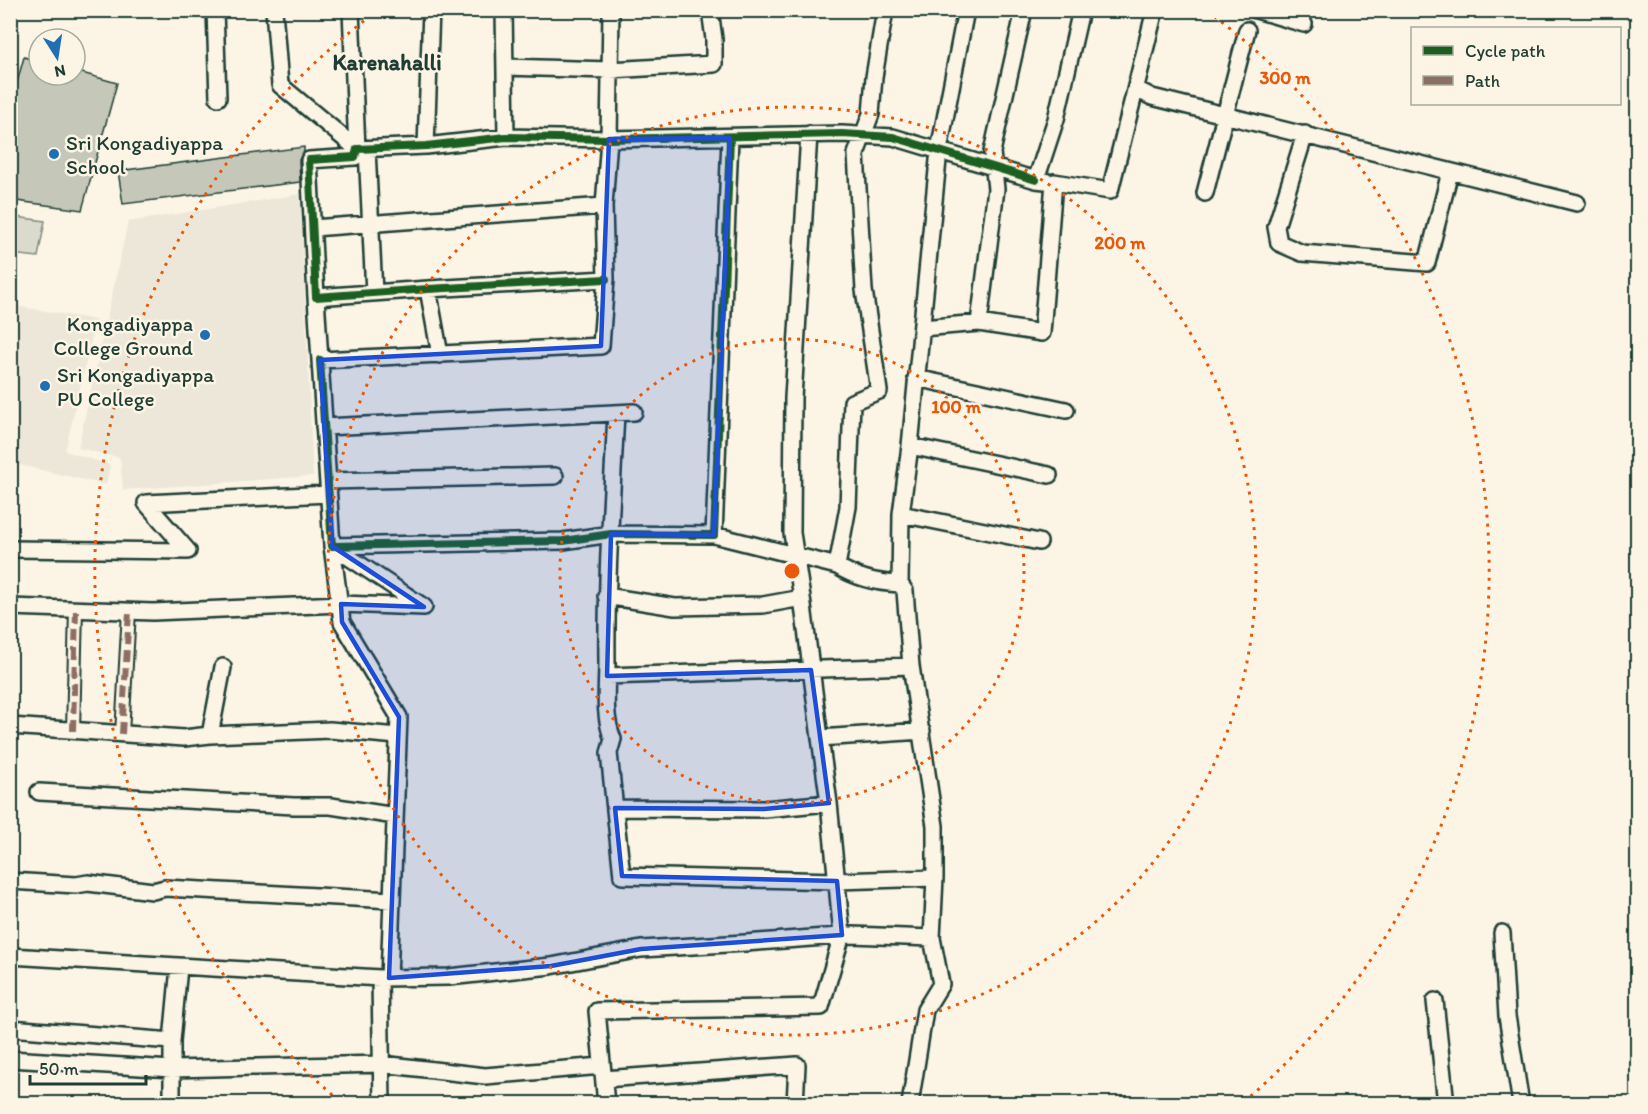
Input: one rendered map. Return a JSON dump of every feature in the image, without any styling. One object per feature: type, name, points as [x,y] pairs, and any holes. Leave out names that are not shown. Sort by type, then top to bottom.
[{"type":"street","points":[[215,10],[218,98]]},
{"type":"street","points":[[274,10],[280,85],[362,149],[426,146],[506,138],[730,138],[809,134],[893,137],[1036,180],[1110,191],[1155,10]]},
{"type":"street","points":[[351,10],[362,149],[371,224],[374,293]]},
{"type":"street","points":[[426,146],[431,10]]},
{"type":"street","points":[[504,10],[506,138]]},
{"type":"street","points":[[320,360],[601,346],[606,279],[604,206],[609,139],[612,10]]},
{"type":"street","points":[[505,67],[610,70],[714,64],[714,39],[710,10]]},
{"type":"street","points":[[837,566],[849,503],[852,402],[879,391],[864,290],[856,154],[871,114],[874,76],[885,10]]},
{"type":"street","points":[[910,1104],[925,1010],[941,984],[932,938],[935,826],[911,666],[905,591],[900,584],[901,514],[910,446],[939,150],[966,10]]},
{"type":"street","points":[[979,323],[996,189],[992,152],[1024,10]]},
{"type":"street","points":[[1036,180],[1056,119],[1081,10]]},
{"type":"street","points":[[1256,10],[1304,24]]},
{"type":"street","points":[[1205,193],[1247,30]]},
{"type":"street","points":[[1136,89],[1152,97],[1577,203]]},
{"type":"street","points":[[606,1104],[597,1011],[821,1007],[842,935],[829,803],[792,533],[793,398],[809,134]]},
{"type":"street","points":[[1305,134],[1276,227],[1279,243],[1302,253],[1427,263],[1450,172]]},
{"type":"street","points":[[714,535],[730,138]]},
{"type":"street","points":[[362,149],[355,157],[309,160],[332,546],[342,622],[399,717],[392,900],[381,1064],[382,1104]]},
{"type":"street","points":[[922,328],[979,323],[1042,333],[1054,182]]},
{"type":"street","points":[[313,228],[604,206]]},
{"type":"street","points":[[316,297],[606,279]]},
{"type":"street","points":[[428,289],[440,355]]},
{"type":"street","points":[[916,378],[1066,410]]},
{"type":"street","points":[[324,427],[634,412]]},
{"type":"street","points":[[616,413],[606,596],[607,676],[608,727],[613,740],[609,753],[622,876],[837,881],[935,878]]},
{"type":"street","points":[[910,446],[1049,475]]},
{"type":"street","points":[[10,549],[188,551],[146,503],[328,488],[555,476]]},
{"type":"street","points":[[901,514],[1039,542]]},
{"type":"street","points":[[332,546],[563,541],[611,534],[714,535],[837,566],[850,574],[882,584],[900,584]]},
{"type":"street","points":[[10,608],[153,612],[341,604],[424,607],[332,546]]},
{"type":"street","points":[[606,596],[675,607],[763,605],[802,598]]},
{"type":"street","points":[[73,731],[76,609]]},
{"type":"street","points":[[122,734],[129,611]]},
{"type":"street","points":[[607,676],[911,666]]},
{"type":"street","points":[[210,735],[223,667]]},
{"type":"street","points":[[10,726],[184,738],[330,730],[398,736]]},
{"type":"street","points":[[820,738],[922,731]]},
{"type":"street","points":[[39,792],[331,806],[395,816]]},
{"type":"street","points":[[615,808],[764,809],[829,803]]},
{"type":"street","points":[[10,881],[76,885],[88,883],[153,891],[165,888],[392,900]]},
{"type":"street","points":[[1502,933],[1507,1016],[1521,1104]]},
{"type":"street","points":[[10,956],[385,978],[449,977],[551,966],[641,949],[842,935],[932,938]]},
{"type":"street","points":[[172,1104],[172,1041],[179,967]]},
{"type":"street","points":[[1435,1001],[1446,1104]]},
{"type":"street","points":[[10,1028],[172,1041]]},
{"type":"street","points":[[10,1059],[172,1069],[381,1064],[485,1076],[797,1065],[795,1104]]},
{"type":"highlighted area","points":[[730,138],[714,535],[611,534],[607,676],[811,670],[829,803],[764,809],[615,808],[622,876],[837,881],[842,935],[641,949],[551,966],[389,978],[399,717],[342,622],[341,604],[424,607],[332,546],[320,360],[601,346],[609,139]]},
{"type":"shaded area","name":"Kongadiyappa College Ground","points":[[300,194],[313,476],[123,490],[120,458],[78,448],[128,222]]},
{"type":"shaded area","points":[[16,217],[45,221],[38,257],[11,254]]},
{"type":"shaded area","name":"Sri Kongadiyappa PU College","points":[[11,305],[96,320],[65,451],[110,465],[106,485],[11,463]]},
{"type":"building","name":"Sri Kongadiyappa School","points":[[24,57],[27,58],[27,87],[87,87],[87,74],[117,83],[82,210],[10,200],[10,108]]},
{"type":"building","points":[[304,147],[299,160],[300,182],[123,204],[118,171]]},
{"type":"marked path","points":[[73,731],[76,609]]},
{"type":"marked path","points":[[122,734],[129,611]]},
{"type":"cycle path","points":[[606,279],[316,297],[309,160],[355,157],[357,149],[426,146],[506,137],[609,139],[842,134],[893,137],[1036,180]]},
{"type":"cycle path","points":[[320,360],[332,546],[563,541],[611,534],[714,535],[730,138]]},
{"type":"place","name":"Sri Kongadiyappa School","points":[[54,154]]},
{"type":"place","name":"Kongadiyappa College Ground","points":[[205,335]]},
{"type":"place","name":"Sri Kongadiyappa PU College","points":[[45,386]]},
{"type":"district","name":"Karenahalli","points":[[387,62]]}]
